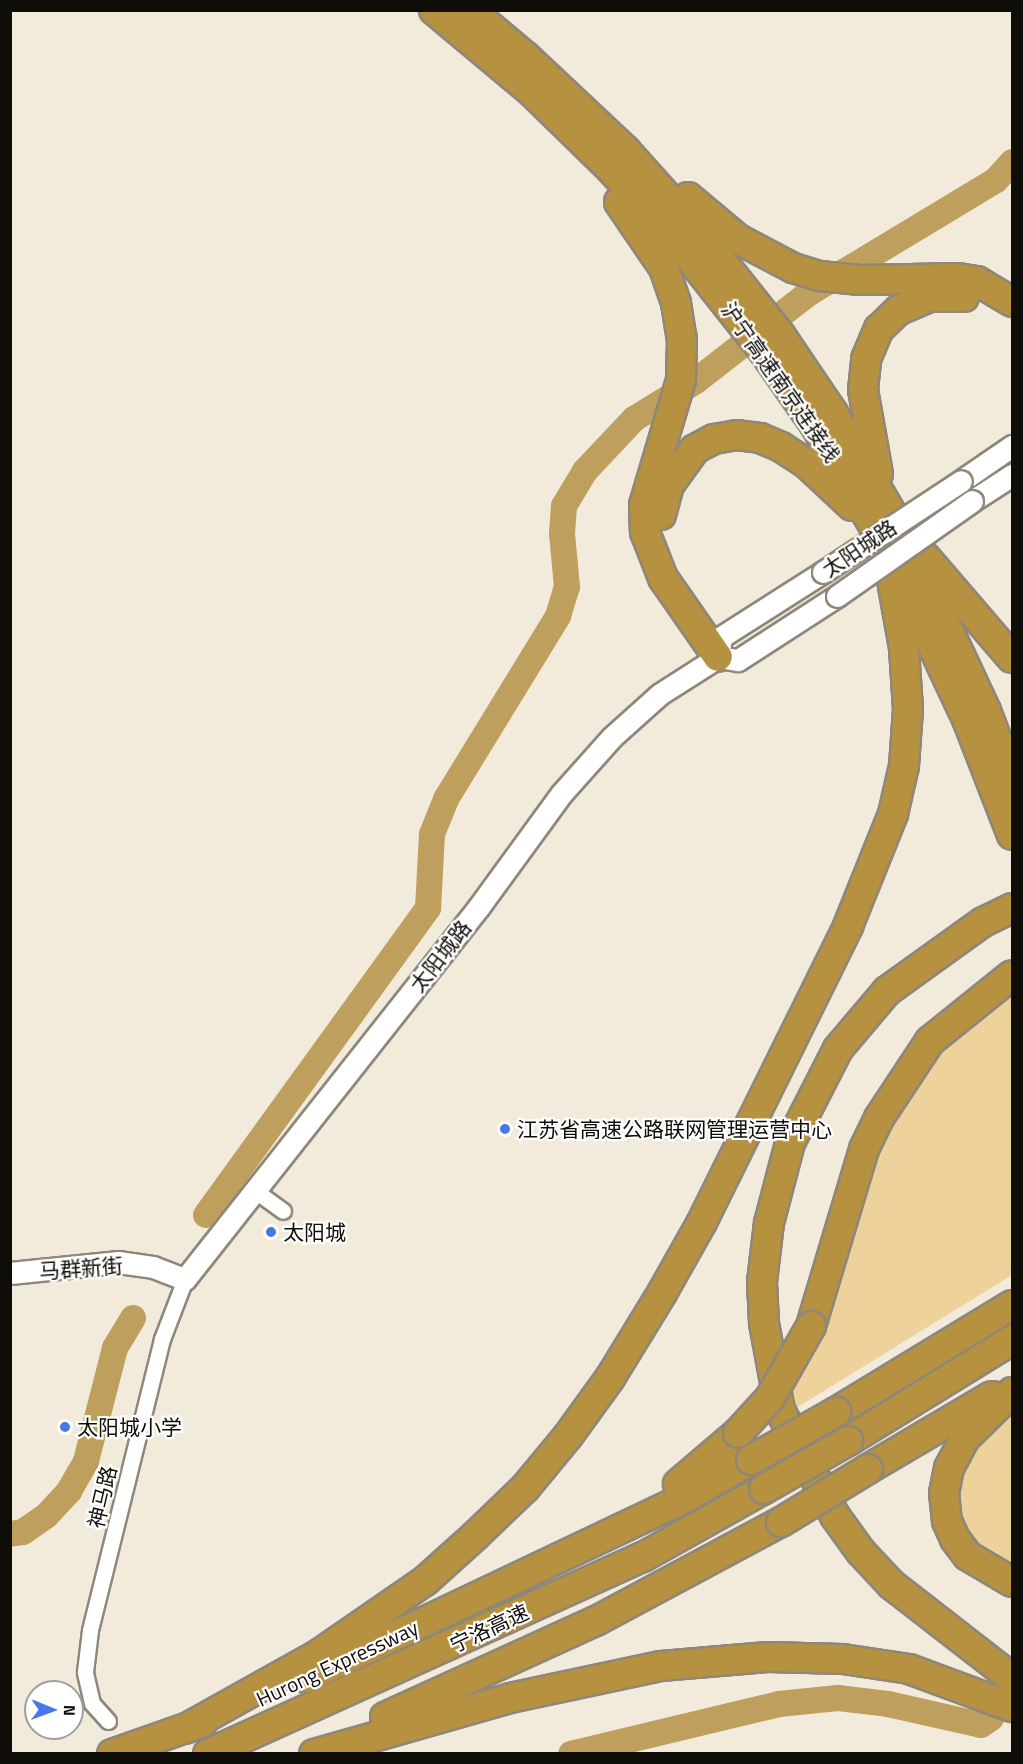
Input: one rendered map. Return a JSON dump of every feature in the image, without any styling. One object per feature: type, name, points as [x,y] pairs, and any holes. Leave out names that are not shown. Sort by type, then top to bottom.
[{"type":"highway","name":"沪宁高速南京连接线","points":[[451,14],[526,57],[626,151],[752,316],[884,499],[889,537],[1012,835]]},
{"type":"highway","name":"沪宁高速南京连接线","points":[[451,14],[611,169],[752,316]]},
{"type":"highway","points":[[451,14],[552,124],[644,235],[664,268],[676,303],[682,339],[681,380],[671,421],[644,505],[645,532],[663,578],[726,651]]},
{"type":"highway","points":[[526,57],[720,225],[763,255],[820,276],[860,280],[958,278],[977,281],[1012,302]]},
{"type":"highway","points":[[884,499],[863,390],[866,359],[879,329],[909,306],[929,297],[958,295],[986,303],[1012,321]]},
{"type":"highway","name":"沪宁高速南京连接线","points":[[772,343],[815,425],[889,537],[982,701],[1012,779]]},
{"type":"highway","points":[[726,651],[680,580],[665,551],[660,527],[669,485],[695,449],[714,439],[736,435],[760,438],[806,463],[889,537],[1012,658]]},
{"type":"highway","points":[[185,1729],[319,1654],[425,1581],[476,1535],[525,1488],[568,1436],[610,1378],[662,1293],[702,1222],[848,926],[893,814],[904,766],[908,709],[904,648],[889,537]]},
{"type":"highway","points":[[1007,1674],[892,1585],[861,1552],[835,1516],[780,1410],[764,1323],[762,1282],[769,1223],[790,1143],[838,1049],[887,991],[983,921],[1012,908]]},
{"type":"highway","points":[[556,1560],[693,1475],[738,1433],[770,1398],[811,1326],[864,1149],[879,1118],[930,1041],[1007,978]]},
{"type":"highway","points":[[556,1560],[681,1500],[836,1412],[1012,1305]]},
{"type":"highway","name":"宁洛高速","points":[[208,1754],[644,1557],[848,1441],[1012,1340]]},
{"type":"highway","points":[[290,1754],[510,1663],[660,1588],[781,1522],[1012,1385]]},
{"type":"highway","points":[[1012,1392],[965,1438],[949,1468],[944,1493],[947,1521],[955,1539],[968,1556],[1012,1582]]},
{"type":"highway","name":"Hurong Expressway","points":[[112,1754],[185,1729],[324,1671],[556,1560]]},
{"type":"highway","points":[[314,1754],[510,1698],[685,1664],[768,1657],[843,1659],[909,1669],[1000,1701]]},
{"type":"street","name":"太阳城路","points":[[185,1279],[257,1192],[478,908],[562,793],[612,737],[660,694],[726,651],[823,572],[1012,446]]},
{"type":"street","name":"太阳城路","points":[[726,651],[837,596],[1012,475]]},
{"type":"street","points":[[257,1192],[284,1211]]},
{"type":"street","name":"马群新街","points":[[10,1273],[118,1262],[153,1267],[185,1279]]},
{"type":"street","name":"神马路","points":[[108,1721],[92,1703],[85,1672],[90,1630],[162,1339],[185,1279]]},
{"type":"shaded area","points":[[1012,992],[1012,1275],[793,1410],[787,1399],[816,1346],[880,1148],[909,1087],[945,1045]]},
{"type":"shaded area","points":[[1012,1405],[1012,1570],[973,1546],[957,1517],[955,1488],[961,1461]]},
{"type":"waterway","points":[[206,1215],[428,908],[432,834],[446,799],[558,616],[567,587],[562,534],[564,506],[585,471],[634,419],[696,381],[809,293],[996,180],[1012,162]]},
{"type":"waterway","points":[[10,1534],[23,1532],[47,1515],[69,1491],[86,1461],[115,1348],[133,1318]]},
{"type":"waterway","points":[[571,1754],[779,1704],[838,1698],[888,1704],[981,1725],[991,1718],[1011,1685]]},
{"type":"place","name":"江苏省高速公路联网管理运营中心","points":[[505,1129]]},
{"type":"place","name":"太阳城","points":[[271,1232]]},
{"type":"place","name":"太阳城小学","points":[[65,1427]]}]
